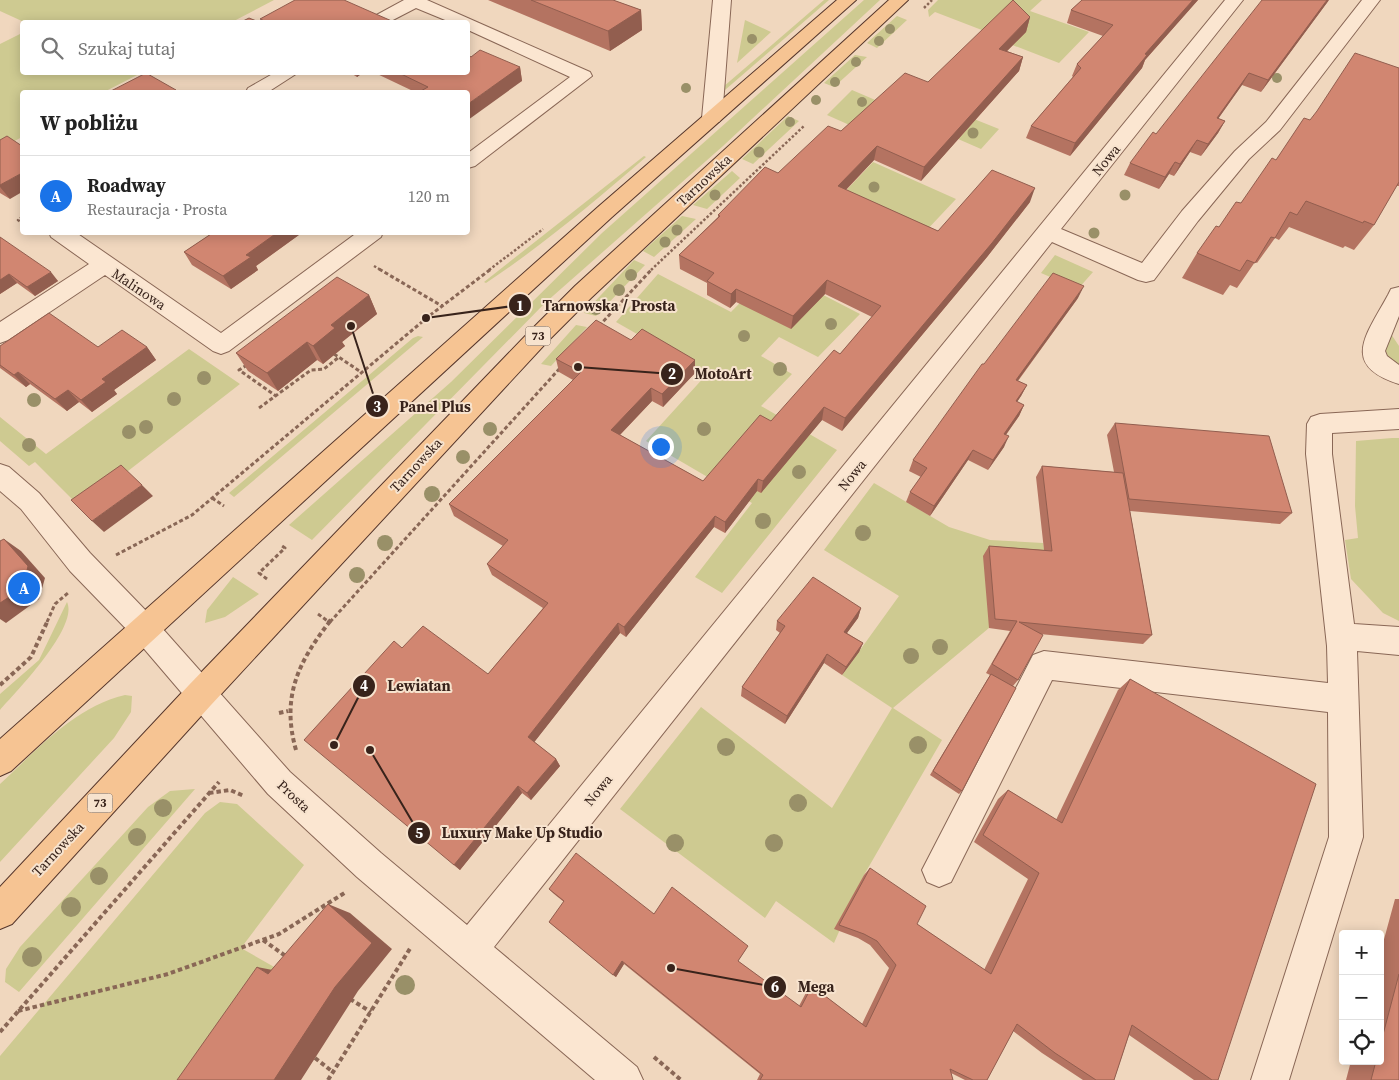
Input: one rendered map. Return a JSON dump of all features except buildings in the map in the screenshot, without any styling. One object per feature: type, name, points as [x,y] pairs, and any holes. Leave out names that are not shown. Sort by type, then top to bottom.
[{"type":"main road","points":[[0,760],[583,231],[847,0]]},
{"type":"main road","name":"Tarnowska","points":[[0,912],[200,695],[569,305],[899,0]]},
{"type":"street","points":[[381,20],[416,0],[460,20]]},
{"type":"street","points":[[712,118],[722,0]]},
{"type":"street","name":"Nowa","points":[[469,950],[1234,0]]},
{"type":"street","points":[[1048,232],[1146,274],[1190,216],[1242,155],[1273,126],[1371,0]]},
{"type":"street","points":[[470,25],[584,76],[470,161]]},
{"type":"street","points":[[258,90],[285,75]]},
{"type":"street","name":"Malinowa","points":[[63,235],[221,345],[348,251]]},
{"type":"street","points":[[348,251],[369,235]]},
{"type":"street","points":[[0,334],[104,265]]},
{"type":"street","points":[[1399,295],[1372,348],[1374,358],[1389,371],[1399,375]]},
{"type":"street","points":[[1270,1080],[1346,837],[1340,636],[1319,454],[1320,424],[1399,419]]},
{"type":"street","name":"Prosta","points":[[0,475],[30,502],[80,562],[144,628],[279,784],[369,865],[624,1080]]},
{"type":"street","points":[[1340,636],[1399,642]]},
{"type":"street","points":[[939,870],[1044,665],[1343,699]]},
{"type":"path","points":[[922,10],[932,0]]},
{"type":"path","points":[[599,327],[656,265],[809,121]]},
{"type":"path","points":[[116,554],[126,547],[185,520],[442,306],[548,225]]},
{"type":"path","points":[[348,251],[442,306]]},
{"type":"path","points":[[334,354],[361,372]]},
{"type":"path","points":[[259,408],[311,370],[324,369],[339,357]]},
{"type":"path","points":[[251,361],[239,370],[276,396]]},
{"type":"path","points":[[298,754],[290,733],[288,711],[296,678],[307,655],[330,622],[565,363]]},
{"type":"path","points":[[212,498],[224,506]]},
{"type":"path","points":[[271,582],[259,573],[285,548],[279,544]]},
{"type":"path","points":[[0,685],[31,657],[55,604],[67,593]]},
{"type":"path","points":[[316,613],[330,622]]},
{"type":"path","points":[[280,713],[288,711]]},
{"type":"path","points":[[0,1032],[219,782]]},
{"type":"path","points":[[18,1011],[168,974],[263,940],[279,934],[353,888]]},
{"type":"path","points":[[321,913],[325,905]]},
{"type":"path","points":[[263,940],[292,960]]},
{"type":"path","points":[[328,1080],[414,942]]},
{"type":"path","points":[[347,996],[371,1012]]},
{"type":"path","points":[[314,1058],[333,1072]]},
{"type":"shaded area","points":[[0,0],[274,0],[236,20],[20,20],[0,11]]},
{"type":"shaded area","points":[[824,0],[829,0],[725,90],[723,87]]},
{"type":"shaded area","points":[[864,0],[880,0],[723,146],[545,303],[312,540],[289,525],[451,382],[602,233]]},
{"type":"shaded area","points":[[938,0],[1042,0],[1030,11],[1089,32],[1059,63],[997,39],[1000,37],[935,12],[929,17],[928,10]]},
{"type":"shaded area","points":[[897,16],[907,20],[877,48],[867,43]]},
{"type":"shaded area","points":[[745,20],[771,32],[737,63]]},
{"type":"shaded area","points":[[20,34],[20,75],[137,75],[108,90],[20,90],[20,138],[0,149],[0,44]]},
{"type":"shaded area","points":[[855,55],[867,57],[834,87],[824,83]]},
{"type":"shaded area","points":[[852,90],[880,102],[854,127],[827,115]]},
{"type":"shaded area","points":[[944,107],[999,129],[981,149],[926,125]]},
{"type":"shaded area","points":[[788,116],[799,121],[753,164],[742,159]]},
{"type":"shaded area","points":[[644,156],[646,157],[568,223],[507,269],[486,283],[484,282]]},
{"type":"shaded area","points":[[873,162],[956,199],[924,233],[817,221]]},
{"type":"shaded area","points":[[732,171],[740,178],[707,209],[693,205]]},
{"type":"shaded area","points":[[682,216],[696,219],[654,257],[643,251]]},
{"type":"shaded area","points":[[1055,255],[1093,272],[1078,289],[1041,273]]},
{"type":"shaded area","points":[[634,260],[645,265],[596,316],[584,313]]},
{"type":"shaded area","points":[[773,269],[860,314],[818,357],[779,337],[761,356],[792,374],[761,406],[837,450],[722,593],[695,577],[752,503],[646,441],[707,374],[616,322],[658,274],[731,312]]},
{"type":"shaded area","points":[[576,325],[587,327],[551,366],[541,364]]},
{"type":"shaded area","points":[[1391,334],[1399,346],[1399,368],[1389,359],[1385,350]]},
{"type":"shaded area","points":[[423,337],[234,497],[229,493],[413,338]]},
{"type":"shaded area","points":[[189,349],[240,384],[128,471],[78,505],[35,462],[29,466],[0,441],[0,417],[46,454]]},
{"type":"shaded area","points":[[1399,438],[1399,621],[1383,613],[1351,579],[1345,540],[1358,538],[1355,506],[1356,441]]},
{"type":"shaded area","points":[[874,483],[949,527],[990,540],[1043,543],[1046,561],[989,628],[893,708],[942,740],[864,875],[834,943],[776,901],[765,918],[620,809],[701,707],[832,808],[892,708],[842,675],[899,596],[824,550]]},
{"type":"shaded area","points":[[233,577],[259,594],[225,617],[205,623],[207,610]]},
{"type":"shaded area","points":[[67,602],[68,613],[64,627],[55,642],[44,659],[0,710],[0,694],[39,660]]},
{"type":"shaded area","points":[[125,695],[132,696],[131,712],[114,738],[0,862],[0,784],[42,744],[73,719],[89,709]]},
{"type":"shaded area","points":[[195,789],[19,992],[5,982],[6,969],[20,947],[148,807],[170,791]]},
{"type":"shaded area","points":[[220,802],[237,804],[304,865],[241,948],[283,972],[209,1080],[0,1080],[0,1056],[205,813]]},
{"type":"place","name":"Tarnowska / Prosta","points":[[426,318]]},
{"type":"place","name":"Panel Plus","points":[[351,326]]},
{"type":"place","name":"MotoArt","points":[[578,367]]},
{"type":"place","name":"Roadway","points":[[24,588]]},
{"type":"place","name":"Lewiatan","points":[[334,745]]},
{"type":"place","name":"Luxury Make Up Studio","points":[[370,750]]},
{"type":"place","name":"Mega","points":[[671,968]]}]
